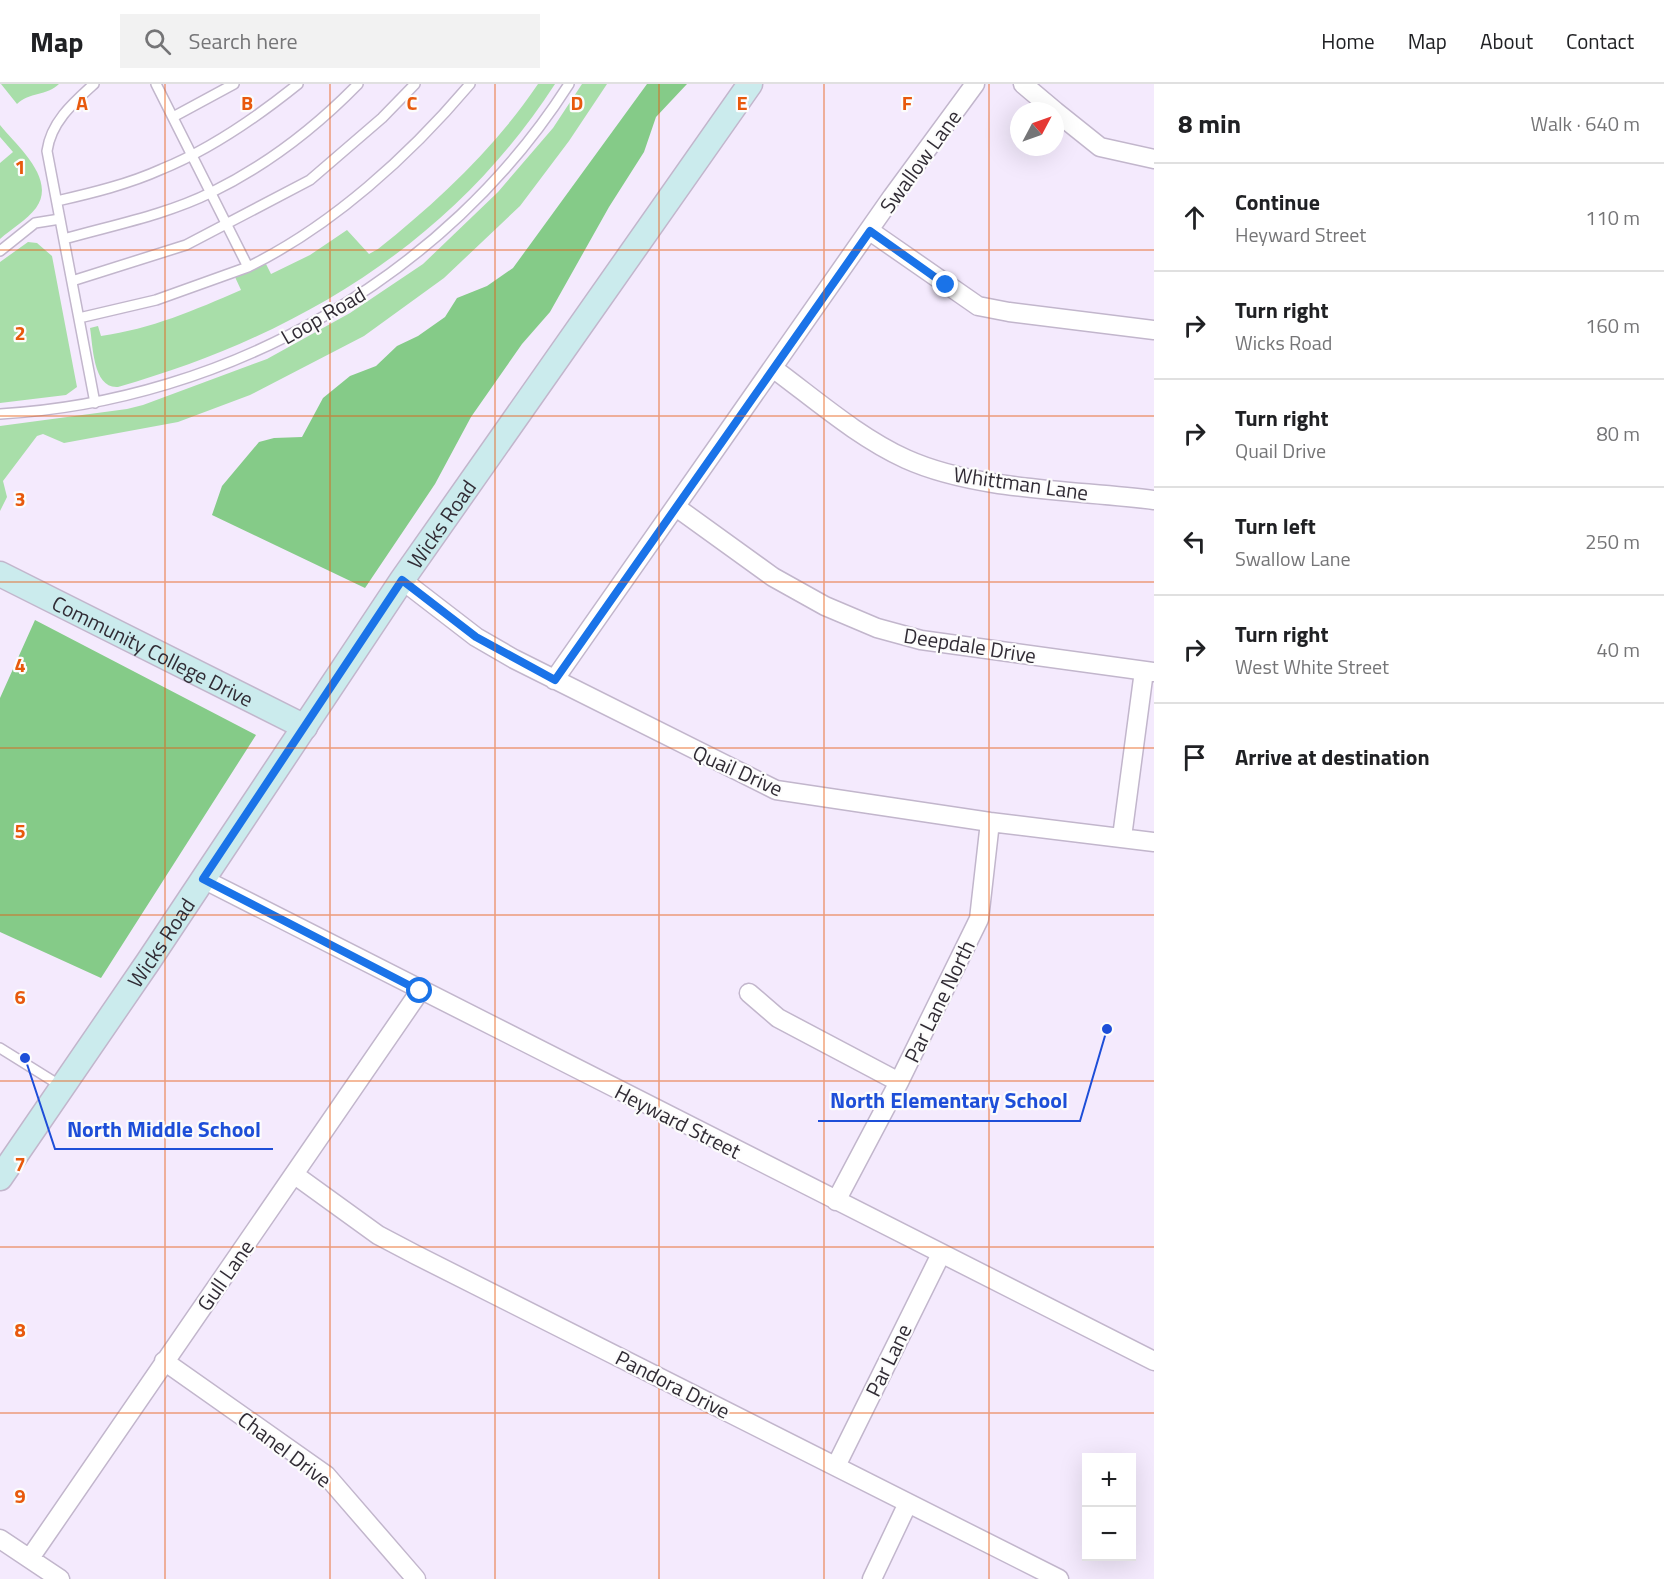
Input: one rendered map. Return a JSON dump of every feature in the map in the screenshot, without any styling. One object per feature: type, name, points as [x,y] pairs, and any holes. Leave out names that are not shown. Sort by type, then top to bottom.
[{"type":"main road","name":"Wicks Road","points":[[0,1178],[402,580],[750,84]]},
{"type":"main road","name":"Community College Drive","points":[[0,574],[305,727]]},
{"type":"street","name":"Swallow Lane","points":[[555,680],[975,84]]},
{"type":"street","points":[[1023,84],[1044,102]]},
{"type":"street","points":[[1064,118],[1100,147],[1154,159]]},
{"type":"street","points":[[870,231],[978,306],[1154,330]]},
{"type":"street","name":"Whittman Lane","points":[[774,369],[870,439],[907,459],[951,474],[1005,484],[1154,500]]},
{"type":"street","name":"Deepdale Drive","points":[[676,507],[724,544],[773,576],[825,606],[877,628],[921,640],[1149,672]]},
{"type":"street","name":"Quail Drive","points":[[402,580],[476,637],[555,680],[777,790],[990,822],[1154,842]]},
{"type":"street","points":[[1122,837],[1149,672]]},
{"type":"street","name":"Par Lane North","points":[[836,1201],[899,1082],[979,919],[990,822]]},
{"type":"street","name":"Heyward Street","points":[[203,879],[1154,1361]]},
{"type":"street","name":"Gull Lane","points":[[30,1558],[420,991]]},
{"type":"street","points":[[749,993],[778,1018],[899,1082]]},
{"type":"street","name":"Pandora Drive","points":[[295,1175],[387,1240],[1059,1579]]},
{"type":"street","name":"Par Lane","points":[[836,1466],[940,1254]]},
{"type":"street","name":"Chanel Drive","points":[[164,1361],[326,1475],[416,1579]]},
{"type":"street","points":[[872,1579],[908,1503]]},
{"type":"street","points":[[0,1539],[60,1579]]},
{"type":"lane","points":[[94,84],[75,101],[50,133],[47,151],[95,403]]},
{"type":"lane","points":[[156,84],[248,267]]},
{"type":"lane","points":[[173,117],[234,84]]},
{"type":"lane","points":[[57,201],[152,173],[192,154],[262,113],[298,84]]},
{"type":"lane","points":[[64,239],[159,212],[211,193],[281,151],[313,127],[358,84]]},
{"type":"lane","points":[[72,281],[186,245],[227,226],[310,180],[382,118],[416,84]]},
{"type":"lane","points":[[80,318],[156,300],[248,267],[336,214],[417,141],[470,84]]},
{"type":"lane","name":"Loop Road","points":[[0,414],[37,412],[95,403],[167,385],[256,351],[315,322],[368,289],[420,252],[472,204],[518,155],[569,84]]},
{"type":"lane","points":[[0,251],[35,223],[60,219]]},
{"type":"lane","points":[[0,1048],[63,1087]]},
{"type":"green space","points":[[1,84],[59,84],[17,104]]},
{"type":"green space","points":[[538,84],[555,84],[514,141],[468,191],[419,236],[365,276],[308,311],[184,366],[118,387],[110,386],[99,374],[90,328],[98,326],[101,336],[119,333],[155,324],[190,311],[241,290],[235,277],[266,264],[271,274],[310,255],[347,230],[369,254],[378,249],[444,193],[484,152]]},
{"type":"green space","points":[[582,84],[607,84],[569,141],[520,206],[444,278],[364,336],[250,395],[178,422],[64,443],[43,434],[37,436],[3,481],[7,497],[0,511],[0,426],[143,405],[267,359],[350,313],[423,264],[498,192],[553,128]]},
{"type":"green space","points":[[647,84],[687,84],[656,117],[644,152],[609,207],[550,312],[522,344],[471,417],[435,484],[365,588],[212,515],[222,486],[259,442],[274,438],[302,437],[323,398],[350,376],[376,366],[397,346],[418,336],[445,317],[457,298],[487,286],[513,268]]},
{"type":"green space","points":[[0,125],[32,164],[42,186],[41,197],[36,208],[0,239],[0,163],[13,152],[0,137]]},
{"type":"green space","points":[[28,242],[37,243],[52,256],[77,387],[66,395],[0,403],[0,262]]},
{"type":"green space","points":[[35,620],[256,735],[101,978],[0,932],[0,698]]},
{"type":"place","name":"North Elementary School","points":[[1107,1029]]},
{"type":"place","name":"North Middle School","points":[[25,1058]]},
{"type":"route","points":[[420,991],[203,879],[402,580],[439,606],[476,637],[555,680],[870,231],[946,285]]}]
